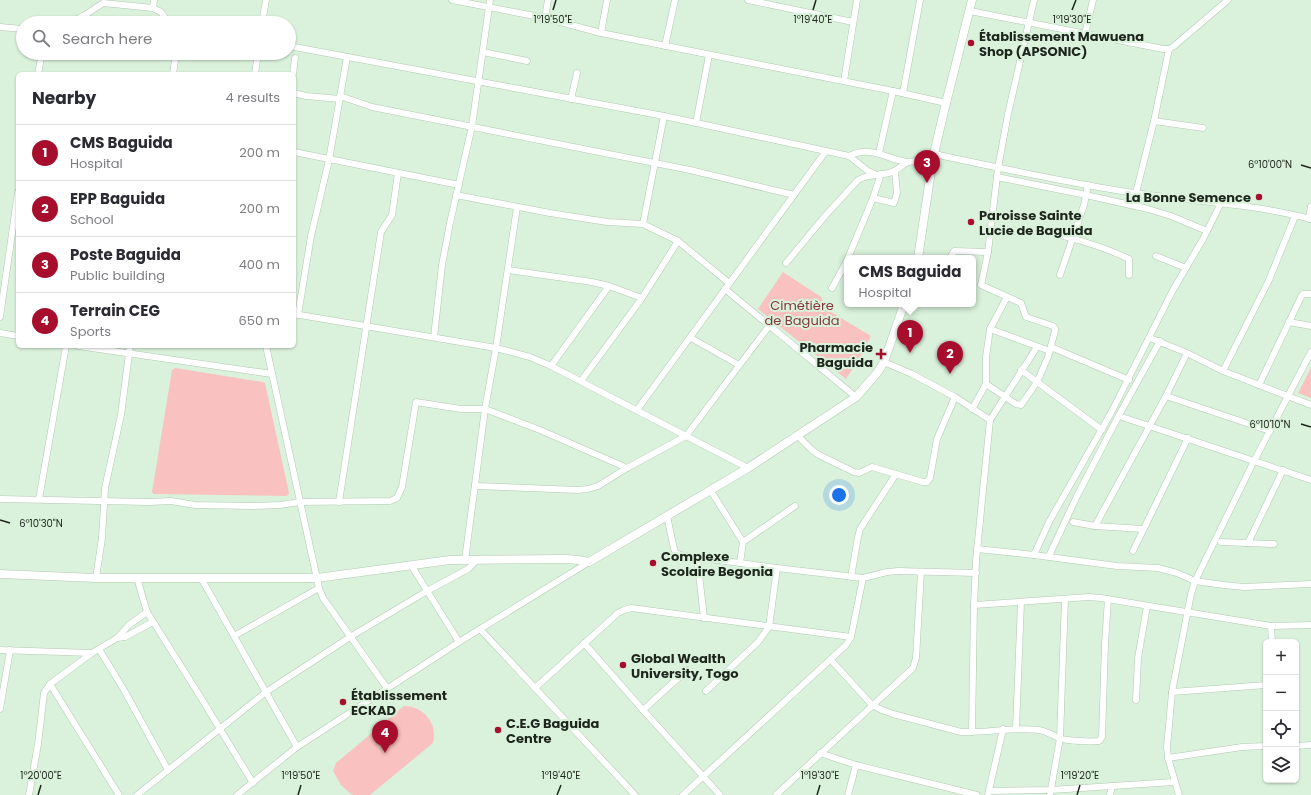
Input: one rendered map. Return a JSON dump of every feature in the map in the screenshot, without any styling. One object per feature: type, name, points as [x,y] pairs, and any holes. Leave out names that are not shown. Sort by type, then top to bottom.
[{"type":"street","points":[[153,8],[154,0]]},
{"type":"street","points":[[263,16],[266,0]]},
{"type":"street","points":[[452,0],[490,3],[600,33],[844,81],[946,103]]},
{"type":"street","points":[[545,18],[548,0]]},
{"type":"street","points":[[600,33],[607,0]]},
{"type":"street","points":[[665,46],[675,0]]},
{"type":"street","points":[[748,0],[853,22]]},
{"type":"street","points":[[844,81],[857,0]]},
{"type":"street","points":[[903,93],[920,0]]},
{"type":"street","points":[[918,255],[934,154],[972,0]]},
{"type":"street","points":[[986,384],[1016,404],[1021,405],[1037,382],[1050,349],[1055,328],[1029,319],[1024,314],[1021,303],[981,285],[988,252],[998,168],[1008,114],[1034,0]]},
{"type":"street","points":[[1085,34],[1093,0]]},
{"type":"street","points":[[970,11],[1169,49],[1228,0]]},
{"type":"street","points":[[85,16],[99,2],[153,8],[162,12],[165,16]]},
{"type":"street","points":[[434,337],[442,265],[472,126],[490,3]]},
{"type":"street","points":[[0,27],[16,28]]},
{"type":"street","points":[[296,47],[664,116],[826,151],[849,156],[868,171],[879,174]]},
{"type":"street","points":[[1136,193],[1154,121],[1169,49]]},
{"type":"street","points":[[483,52],[527,61]]},
{"type":"street","points":[[696,123],[709,55]]},
{"type":"street","points":[[347,57],[329,160],[296,314],[496,348],[530,357],[581,381],[748,468]]},
{"type":"street","points":[[38,72],[41,60]]},
{"type":"street","points":[[173,72],[175,60]]},
{"type":"street","points":[[255,72],[257,60]]},
{"type":"street","points":[[293,72],[296,60]]},
{"type":"street","points":[[571,99],[578,73]]},
{"type":"street","points":[[880,153],[893,91]]},
{"type":"street","points":[[296,94],[306,96],[340,97],[372,106],[655,163],[794,195]]},
{"type":"street","points":[[643,224],[664,116]]},
{"type":"street","points":[[1154,121],[1203,128]]},
{"type":"street","points":[[637,410],[826,151]]},
{"type":"street","points":[[849,156],[857,152],[867,151],[880,153],[908,162],[918,161],[932,164]]},
{"type":"street","points":[[296,152],[459,184]]},
{"type":"street","points":[[934,154],[1088,185],[1136,193],[1251,207],[1310,219],[1311,206]]},
{"type":"street","points":[[786,263],[825,216],[858,180],[863,177],[895,171],[908,162]]},
{"type":"street","points":[[873,198],[894,203],[897,193],[895,171]]},
{"type":"street","points":[[339,502],[381,232],[392,215],[398,173]]},
{"type":"street","points":[[850,255],[873,198],[879,174]]},
{"type":"street","points":[[997,177],[1086,195],[1171,216],[1207,231]]},
{"type":"street","points":[[1060,275],[1088,185]]},
{"type":"street","points":[[456,195],[607,222],[643,224],[678,241],[729,283]]},
{"type":"street","points":[[1034,555],[1052,516],[1129,380],[1173,290],[1207,231],[1221,203]]},
{"type":"street","points":[[0,317],[2,287],[16,204]]},
{"type":"street","points":[[465,560],[485,409],[496,348],[517,207]]},
{"type":"street","points":[[1223,371],[1269,280],[1295,216]]},
{"type":"street","points":[[990,233],[1033,231],[1072,239],[1113,252],[1128,260],[1129,275]]},
{"type":"street","points":[[581,381],[642,298],[678,241]]},
{"type":"street","points":[[952,255],[954,251],[988,252]]},
{"type":"street","points":[[1156,256],[1186,268]]},
{"type":"street","points":[[832,288],[844,266]]},
{"type":"street","points":[[508,270],[592,282],[609,286],[642,298]]},
{"type":"street","points":[[551,366],[609,286]]},
{"type":"street","points":[[725,289],[856,397]]},
{"type":"street","points":[[1259,385],[1303,294],[1311,294]]},
{"type":"street","points":[[972,409],[986,384],[986,357],[990,329],[1007,297]]},
{"type":"street","points":[[237,795],[297,747],[387,688],[589,562],[748,468],[856,397],[884,362],[903,307]]},
{"type":"street","points":[[1289,322],[1311,326]]},
{"type":"street","points":[[474,486],[588,490],[598,486],[627,468],[686,436],[769,326]]},
{"type":"street","points":[[990,329],[1037,347],[1050,349],[1129,380]]},
{"type":"street","points":[[0,332],[16,336]]},
{"type":"street","points":[[691,338],[739,365]]},
{"type":"street","points":[[1150,338],[1160,341],[1223,371],[1311,405]]},
{"type":"street","points":[[1049,556],[1077,496],[1119,415],[1160,341]]},
{"type":"street","points":[[972,732],[974,606],[977,549],[990,420],[1004,396],[1037,347]]},
{"type":"street","points":[[39,499],[66,348]]},
{"type":"street","points":[[91,348],[272,374]]},
{"type":"street","points":[[96,578],[102,531],[103,501],[121,415],[130,348]]},
{"type":"street","points":[[266,348],[319,588],[323,598],[387,688]]},
{"type":"street","points":[[1179,795],[1168,758],[1167,747],[1172,692],[1191,594],[1195,581],[1254,460],[1311,352]]},
{"type":"street","points":[[1095,526],[1166,396],[1184,357]]},
{"type":"street","points":[[884,362],[912,374],[955,397],[990,420]]},
{"type":"street","points":[[1021,370],[1102,430]]},
{"type":"street","points":[[1166,396],[1270,431]]},
{"type":"street","points":[[797,435],[819,455],[854,472],[859,473],[872,467],[927,482],[930,478],[937,439],[955,397]]},
{"type":"street","points":[[0,499],[150,502],[171,501],[195,505],[280,505],[300,502],[390,501],[397,498],[402,487],[416,402],[461,409],[485,409],[540,430],[627,468]]},
{"type":"street","points":[[1122,417],[1311,480]]},
{"type":"street","points":[[1133,551],[1188,438]]},
{"type":"street","points":[[1248,543],[1283,470]]},
{"type":"street","points":[[851,577],[860,529],[896,474]]},
{"type":"street","points":[[711,490],[743,542],[740,562]]},
{"type":"street","points":[[743,542],[795,506]]},
{"type":"street","points":[[667,516],[676,553],[697,557],[864,578],[887,572],[976,573]]},
{"type":"street","points":[[1073,522],[1095,526],[1143,529]]},
{"type":"street","points":[[1221,542],[1274,544]]},
{"type":"street","points":[[977,549],[1049,556],[1117,566],[1158,568],[1177,573],[1195,581],[1244,587],[1311,584]]},
{"type":"street","points":[[697,557],[704,618]]},
{"type":"street","points":[[0,574],[96,578],[317,578],[411,565],[465,560],[566,559],[589,562]]},
{"type":"street","points":[[137,795],[266,692],[350,637],[427,591],[468,569],[477,560]]},
{"type":"street","points":[[411,565],[459,642]]},
{"type":"street","points":[[706,691],[758,642],[769,627],[776,568]]},
{"type":"street","points":[[776,795],[912,668],[916,658],[921,572]]},
{"type":"street","points":[[137,578],[147,612],[253,783]]},
{"type":"street","points":[[202,578],[297,747]]},
{"type":"street","points":[[683,795],[846,645],[850,636],[864,578]]},
{"type":"street","points":[[234,636],[319,588]]},
{"type":"street","points":[[974,606],[1089,597],[1271,626],[1311,625]]},
{"type":"street","points":[[1050,793],[1060,738],[1065,599]]},
{"type":"street","points":[[831,660],[872,705],[900,716],[949,730],[972,732],[1016,728],[1041,730],[1060,738],[1094,742],[1099,741],[1102,737],[1108,599]]},
{"type":"street","points":[[1016,728],[1021,602]]},
{"type":"street","points":[[1136,700],[1138,658],[1147,606]]},
{"type":"street","points":[[535,688],[618,613],[631,608],[769,627],[850,636]]},
{"type":"street","points":[[29,795],[38,744],[44,694],[50,684],[92,653],[117,638],[129,625],[147,612]]},
{"type":"street","points":[[117,638],[125,637],[153,622]]},
{"type":"street","points":[[1271,626],[1272,639]]},
{"type":"street","points":[[480,629],[635,795]]},
{"type":"street","points":[[584,643],[720,795]]},
{"type":"street","points":[[99,649],[124,690],[168,770]]},
{"type":"street","points":[[0,650],[92,653]]},
{"type":"street","points":[[0,709],[10,650]]},
{"type":"street","points":[[643,710],[687,670]]},
{"type":"street","points":[[50,684],[119,795]]},
{"type":"street","points":[[1172,692],[1263,685]]},
{"type":"street","points":[[1003,729],[989,793],[1050,793],[1112,786],[1174,782]]},
{"type":"street","points":[[1299,746],[1311,745]]},
{"type":"street","points":[[1168,758],[1242,747],[1263,746]]},
{"type":"street","points":[[820,753],[856,765],[977,795]]},
{"type":"street","points":[[848,795],[856,765]]},
{"type":"street","points":[[1110,795],[1112,786]]},
{"type":"green space","name":"Cimétière de Baguida","points":[[783,272],[821,297],[826,309],[871,336],[861,356],[846,379],[758,309]]},
{"type":"green space","points":[[175,368],[265,383],[289,493],[287,496],[154,494],[152,492],[172,370]]},
{"type":"green space","points":[[1311,368],[1311,398],[1298,393]]},
{"type":"green space","points":[[404,706],[417,709],[428,717],[433,729],[433,743],[370,795],[351,794],[341,785],[333,771],[336,763]]},
{"type":"place","name":"Établissement Mawuena Shop (APSONIC)","points":[[971,43]]},
{"type":"place","name":"Poste Baguida","points":[[927,183]]},
{"type":"place","name":"La Bonne Semence","points":[[1259,197]]},
{"type":"place","name":"Paroisse Sainte Lucie de Baguida","points":[[971,222]]},
{"type":"place","name":"CMS Baguida","points":[[910,353]]},
{"type":"place","name":"Pharmacie Baguida","points":[[881,354]]},
{"type":"place","name":"EPP Baguida","points":[[950,374]]},
{"type":"place","name":"Complexe Scolaire Begonia","points":[[653,563]]},
{"type":"place","name":"Global Wealth University, Togo","points":[[623,665]]},
{"type":"place","name":"Établissement ECKAD","points":[[343,702]]},
{"type":"place","name":"C.E.G Baguida Centre","points":[[498,730]]},
{"type":"place","name":"Terrain CEG","points":[[385,753]]}]
